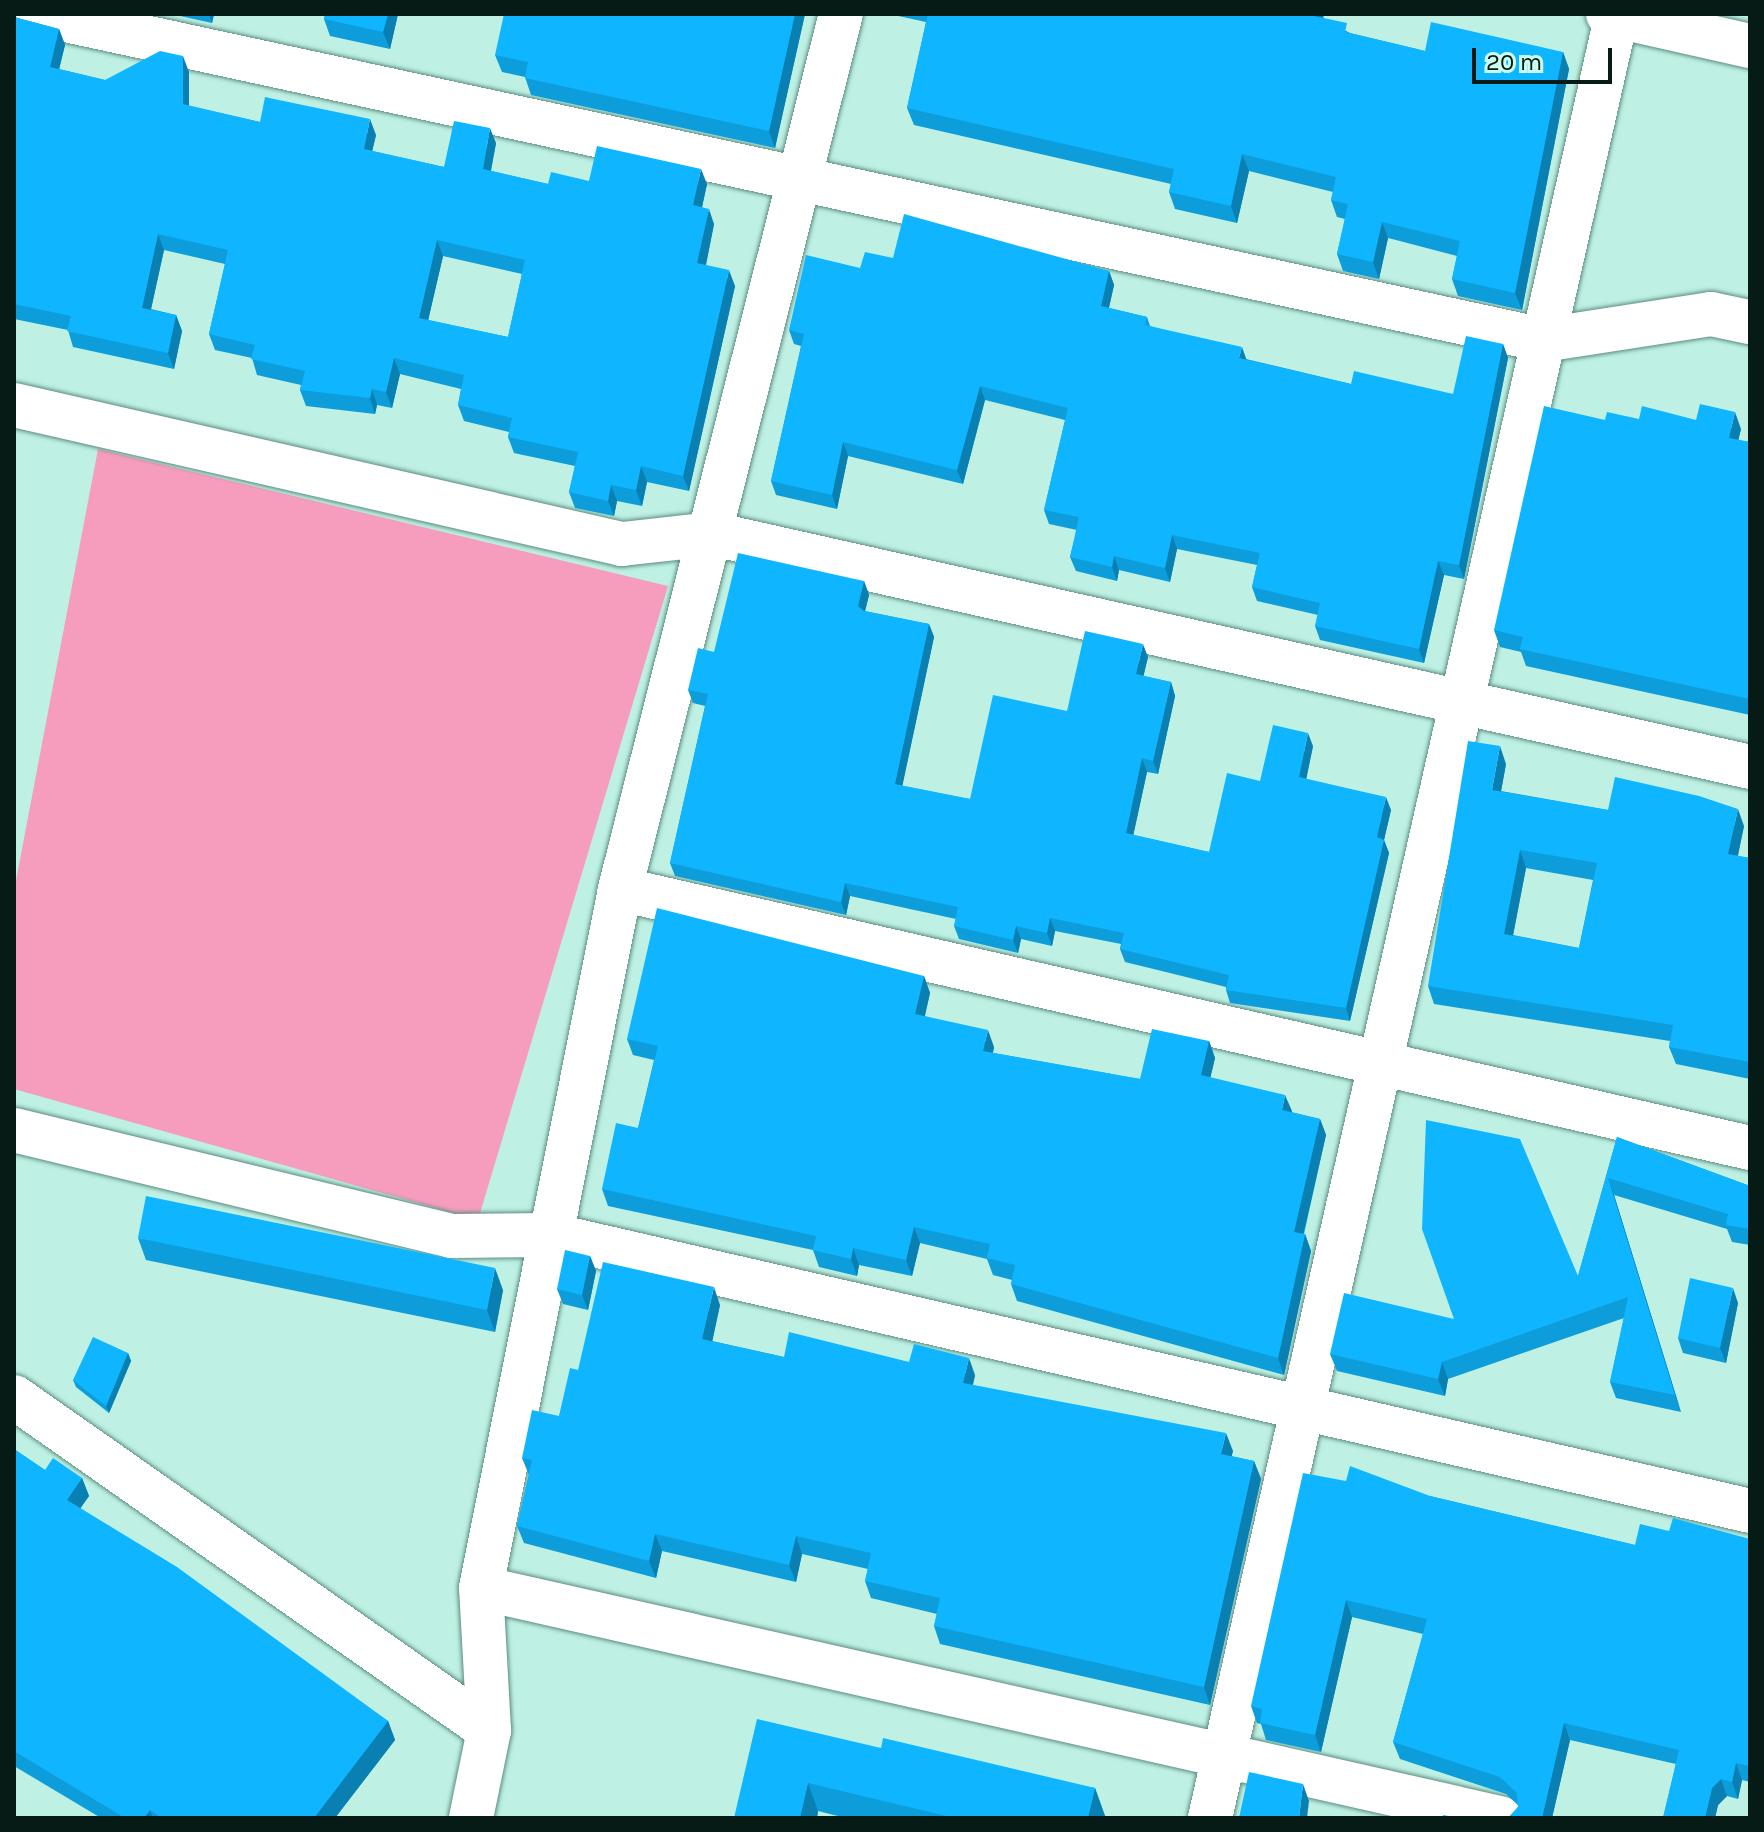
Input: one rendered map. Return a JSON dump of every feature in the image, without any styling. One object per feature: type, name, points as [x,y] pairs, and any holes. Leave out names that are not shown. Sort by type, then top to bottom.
[{"type":"street","points":[[38,14],[1543,340],[1711,314],[1750,322]]},
{"type":"street","points":[[471,1818],[489,1730],[481,1588],[620,889],[804,181],[841,14]]},
{"type":"street","points":[[1210,1818],[1614,15],[1750,46]]},
{"type":"street","points":[[14,405],[622,544],[713,534],[1750,767]]},
{"type":"street","points":[[620,889],[1381,1059],[1750,1148]]},
{"type":"street","points":[[14,1130],[452,1236],[551,1235],[1750,1511]]},
{"type":"street","points":[[14,1397],[489,1730]]},
{"type":"street","points":[[481,1588],[1500,1818]]},
{"type":"shaded area","points":[[98,449],[668,586],[478,1220],[14,1089],[14,891]]},
{"type":"building","points":[[325,14],[388,14],[383,32],[324,19]]},
{"type":"building","points":[[504,14],[795,14],[769,131],[525,78],[528,62],[495,55]]},
{"type":"building","points":[[928,14],[1314,14],[1347,23],[1345,32],[1425,51],[1431,22],[1563,52],[1515,293],[1452,279],[1460,241],[1382,222],[1373,262],[1337,254],[1348,204],[1331,200],[1336,177],[1242,154],[1231,206],[1169,192],[1174,169],[907,108]]},
{"type":"building","points":[[14,17],[59,29],[50,67],[105,80],[160,51],[183,56],[183,104],[260,122],[265,97],[370,119],[364,149],[444,167],[454,121],[490,128],[483,169],[548,184],[551,172],[589,181],[597,146],[701,169],[693,205],[709,209],[697,263],[729,270],[683,476],[641,466],[636,490],[611,485],[608,501],[569,492],[578,452],[508,437],[512,418],[458,405],[464,375],[394,358],[386,392],[372,389],[370,398],[300,390],[305,371],[251,359],[255,345],[209,334],[228,250],[158,234],[142,308],[176,315],[168,353],[67,331],[71,316],[14,304]],"holes":[[[437,240],[525,260],[508,337],[419,318]]]},
{"type":"building","points":[[904,214],[1109,271],[1101,306],[1147,317],[1145,325],[1242,347],[1239,358],[1351,384],[1354,371],[1453,394],[1466,336],[1503,344],[1459,565],[1438,561],[1419,649],[1315,626],[1320,603],[1252,587],[1260,553],[1172,535],[1165,568],[1114,556],[1112,567],[1070,557],[1079,517],[1044,510],[1068,408],[980,386],[957,470],[843,442],[832,495],[771,481],[804,334],[789,330],[806,255],[860,268],[865,252],[893,258]]},
{"type":"building","points":[[1700,404],[1735,412],[1729,438],[1750,442],[1750,699],[1520,649],[1523,637],[1494,630],[1544,406],[1605,420],[1607,412],[1639,419],[1642,406],[1696,420]]},
{"type":"building","points":[[738,553],[864,581],[858,606],[864,611],[929,624],[895,784],[970,799],[993,695],[1067,711],[1085,631],[1143,644],[1136,674],[1171,682],[1153,761],[1142,758],[1126,833],[1209,852],[1227,773],[1260,781],[1273,725],[1308,733],[1299,777],[1386,797],[1377,837],[1384,840],[1346,1008],[1226,990],[1229,975],[1120,949],[1124,933],[1050,918],[1047,933],[1016,926],[1013,940],[954,926],[958,907],[845,883],[841,902],[670,863],[708,694],[688,690],[698,648],[714,652]]},
{"type":"building","points":[[1468,741],[1500,746],[1492,790],[1608,810],[1615,777],[1699,796],[1738,809],[1728,854],[1750,858],[1750,1062],[1669,1047],[1673,1025],[1428,986]],"holes":[[[1520,850],[1597,863],[1579,948],[1504,934]]]},
{"type":"building","points":[[657,908],[924,976],[915,1014],[988,1030],[983,1051],[1140,1079],[1152,1029],[1209,1041],[1201,1075],[1285,1095],[1282,1110],[1320,1119],[1294,1232],[1305,1234],[1278,1358],[1011,1284],[1015,1265],[987,1258],[990,1244],[914,1227],[906,1260],[853,1248],[851,1259],[813,1250],[816,1236],[602,1189],[616,1123],[638,1128],[658,1046],[627,1039]]},
{"type":"building","points":[[1426,1120],[1520,1139],[1578,1276],[1617,1137],[1750,1186],[1750,1229],[1726,1225],[1728,1214],[1608,1178],[1675,1395],[1610,1382],[1628,1297],[1442,1362],[1438,1379],[1330,1354],[1344,1293],[1454,1319],[1422,1229]]},
{"type":"building","points":[[146,1196],[495,1268],[487,1310],[138,1238]]},
{"type":"building","points":[[565,1250],[590,1256],[582,1295],[557,1289]]},
{"type":"building","points":[[603,1262],[714,1287],[702,1339],[784,1357],[789,1332],[909,1362],[914,1344],[969,1358],[963,1383],[1226,1433],[1221,1454],[1254,1461],[1204,1687],[934,1626],[940,1598],[865,1581],[871,1553],[796,1536],[789,1565],[655,1534],[649,1561],[517,1526],[532,1460],[522,1458],[532,1410],[559,1416],[570,1368],[578,1370]]},
{"type":"building","points":[[1690,1278],[1733,1288],[1720,1348],[1678,1338]]},
{"type":"building","points":[[93,1337],[128,1353],[106,1406],[73,1380]]},
{"type":"building","points":[[14,1449],[45,1470],[53,1458],[82,1478],[67,1500],[177,1567],[388,1721],[314,1818],[162,1818],[150,1810],[144,1818],[125,1818],[14,1751]]},
{"type":"building","points":[[1350,1466],[1430,1496],[1635,1545],[1640,1524],[1669,1531],[1673,1518],[1750,1539],[1750,1766],[1736,1763],[1732,1782],[1721,1779],[1712,1788],[1705,1818],[1663,1818],[1679,1750],[1564,1723],[1542,1818],[1508,1818],[1518,1807],[1517,1793],[1500,1777],[1393,1742],[1427,1619],[1346,1600],[1315,1735],[1260,1723],[1262,1709],[1251,1706],[1303,1473],[1346,1481]]},
{"type":"building","points":[[757,1719],[881,1748],[883,1738],[1095,1788],[1088,1818],[955,1818],[808,1783],[800,1818],[734,1818]]},
{"type":"building","points":[[1249,1772],[1303,1784],[1299,1818],[1239,1818]]}]
